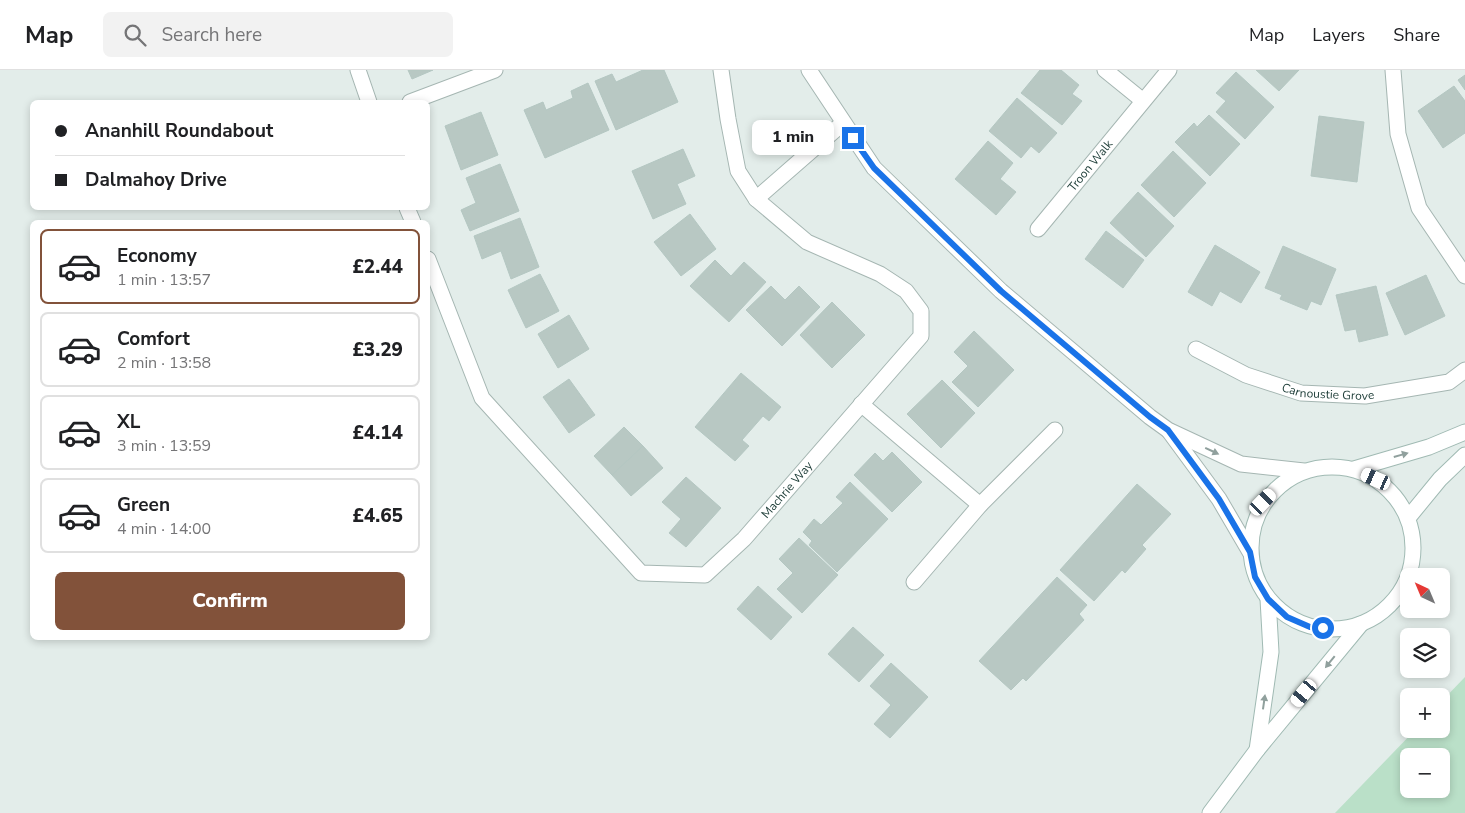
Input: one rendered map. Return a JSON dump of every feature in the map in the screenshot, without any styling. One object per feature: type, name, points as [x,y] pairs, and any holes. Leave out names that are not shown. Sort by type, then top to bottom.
[{"type":"street","points":[[358,70],[368,100]]},
{"type":"street","points":[[415,100],[495,70]]},
{"type":"street","name":"Machrie Way","points":[[430,264],[482,398],[641,573],[705,575],[744,539],[921,336],[921,311],[906,291],[880,274],[807,242],[756,200],[738,171],[721,70]]},
{"type":"street","points":[[809,70],[842,123],[874,168],[1001,291],[1150,417],[1168,430],[1241,464],[1304,471]]},
{"type":"street","points":[[1105,70],[1142,100]]},
{"type":"street","name":"Troon Walk","points":[[1038,229],[1142,100],[1169,70]]},
{"type":"street","points":[[1393,70],[1398,134],[1419,208],[1465,276]]},
{"type":"street","points":[[756,200],[842,123]]},
{"type":"street","name":"Carnoustie Grove","points":[[1196,349],[1246,375],[1301,393],[1365,396],[1449,382],[1465,370]]},
{"type":"street","points":[[861,404],[980,505]]},
{"type":"street","points":[[914,582],[980,505],[1055,430]]},
{"type":"street","points":[[1168,430],[1219,499],[1250,552]]},
{"type":"street","points":[[1354,469],[1429,447],[1465,432]]},
{"type":"street","points":[[1408,518],[1440,479],[1465,455]]},
{"type":"street","points":[[1337,466],[1354,469],[1376,479],[1389,490],[1395,496],[1408,518],[1414,543],[1411,568],[1400,592],[1384,611],[1361,624],[1336,630],[1310,627],[1287,617],[1268,599],[1255,577],[1250,552],[1253,526],[1263,502],[1281,484],[1304,471],[1320,467],[1337,466]]},
{"type":"street","points":[[1257,750],[1271,652],[1268,599]]},
{"type":"street","points":[[1210,813],[1257,750],[1361,624]]},
{"type":"green space","points":[[1465,677],[1465,813],[1335,813],[1407,738],[1450,738],[1450,693]]},
{"type":"building","points":[[408,70],[433,70],[412,79]]},
{"type":"building","points":[[643,70],[664,70],[678,102],[616,130],[595,81],[612,74],[616,82]]},
{"type":"building","points":[[1040,70],[1061,70],[1079,85],[1072,94],[1082,101],[1062,125],[1021,93]]},
{"type":"building","points":[[1256,70],[1299,70],[1279,91]]},
{"type":"building","points":[[1236,72],[1274,107],[1245,139],[1216,112],[1226,101],[1216,93]]},
{"type":"building","points":[[1465,75],[1465,90],[1458,80]]},
{"type":"building","points":[[588,83],[609,130],[545,158],[524,110],[543,102],[546,110],[573,98],[571,91]]},
{"type":"building","points":[[1454,86],[1465,101],[1465,133],[1443,148],[1418,111]]},
{"type":"building","points":[[1017,98],[1057,133],[1039,153],[1031,146],[1021,158],[989,131]]},
{"type":"building","points":[[481,112],[498,155],[461,170],[445,126]]},
{"type":"building","points":[[1209,115],[1240,144],[1210,176],[1175,142],[1194,123],[1197,127]]},
{"type":"building","points":[[1319,116],[1364,122],[1357,182],[1311,176]]},
{"type":"building","points":[[988,141],[1013,163],[1000,179],[1016,192],[996,215],[955,179]]},
{"type":"building","points":[[683,149],[695,176],[677,184],[686,204],[653,219],[632,171]]},
{"type":"building","points":[[1173,151],[1206,183],[1174,217],[1141,185]]},
{"type":"building","points":[[500,164],[519,211],[470,231],[461,210],[476,203],[466,178]]},
{"type":"building","points":[[1138,192],[1174,226],[1146,257],[1110,223]]},
{"type":"building","points":[[690,214],[716,249],[681,276],[654,242]]},
{"type":"building","points":[[520,218],[539,267],[511,279],[501,251],[482,259],[474,236]]},
{"type":"building","points":[[1106,231],[1144,260],[1123,288],[1085,259]]},
{"type":"building","points":[[1215,245],[1260,272],[1241,303],[1220,291],[1212,306],[1188,292]]},
{"type":"building","points":[[1283,246],[1336,269],[1321,305],[1311,301],[1307,310],[1280,299],[1282,295],[1265,288]]},
{"type":"building","points":[[715,260],[731,276],[744,262],[766,282],[729,322],[690,286]]},
{"type":"building","points":[[540,274],[559,311],[526,328],[508,290]]},
{"type":"building","points":[[1426,275],[1445,316],[1405,335],[1386,293]]},
{"type":"building","points":[[771,286],[785,300],[799,286],[820,307],[782,346],[746,310]]},
{"type":"building","points":[[1376,286],[1388,335],[1359,342],[1356,329],[1345,331],[1336,295]]},
{"type":"building","points":[[832,302],[865,335],[832,368],[800,335]]},
{"type":"building","points":[[569,315],[589,349],[558,368],[538,334]]},
{"type":"building","points":[[974,331],[1014,370],[978,407],[952,382],[968,366],[954,352]]},
{"type":"building","points":[[741,373],[781,407],[769,421],[763,416],[742,440],[749,446],[735,461],[695,427]]},
{"type":"building","points":[[569,379],[595,415],[569,433],[543,397]]},
{"type":"building","points":[[942,380],[975,413],[941,448],[907,414]]},
{"type":"building","points":[[624,427],[643,446],[612,475],[594,456]]},
{"type":"building","points":[[643,446],[663,468],[631,496],[612,475]]},
{"type":"building","points":[[892,452],[922,482],[892,512],[854,475],[875,453],[883,461]]},
{"type":"building","points":[[686,477],[721,508],[686,547],[669,533],[681,519],[662,502]]},
{"type":"building","points":[[850,482],[888,519],[837,572],[809,545],[812,541],[803,532],[814,519],[821,525],[843,503],[836,497]]},
{"type":"building","points":[[1137,484],[1171,514],[1142,545],[1146,549],[1125,573],[1122,570],[1094,601],[1060,570]]},
{"type":"building","points":[[799,538],[838,575],[802,613],[777,589],[793,573],[779,559]]},
{"type":"building","points":[[1057,577],[1087,605],[1079,614],[1084,620],[1026,681],[1023,678],[1011,690],[979,661]]},
{"type":"building","points":[[758,586],[792,617],[771,640],[737,609]]},
{"type":"building","points":[[853,627],[884,655],[859,682],[828,654]]},
{"type":"building","points":[[891,663],[928,697],[890,738],[874,724],[891,705],[870,686]]},
{"type":"route","points":[[853,138],[874,168],[1001,291],[1150,417],[1168,430],[1219,499],[1250,552],[1255,577],[1268,599],[1287,617],[1310,627],[1323,628]]}]
